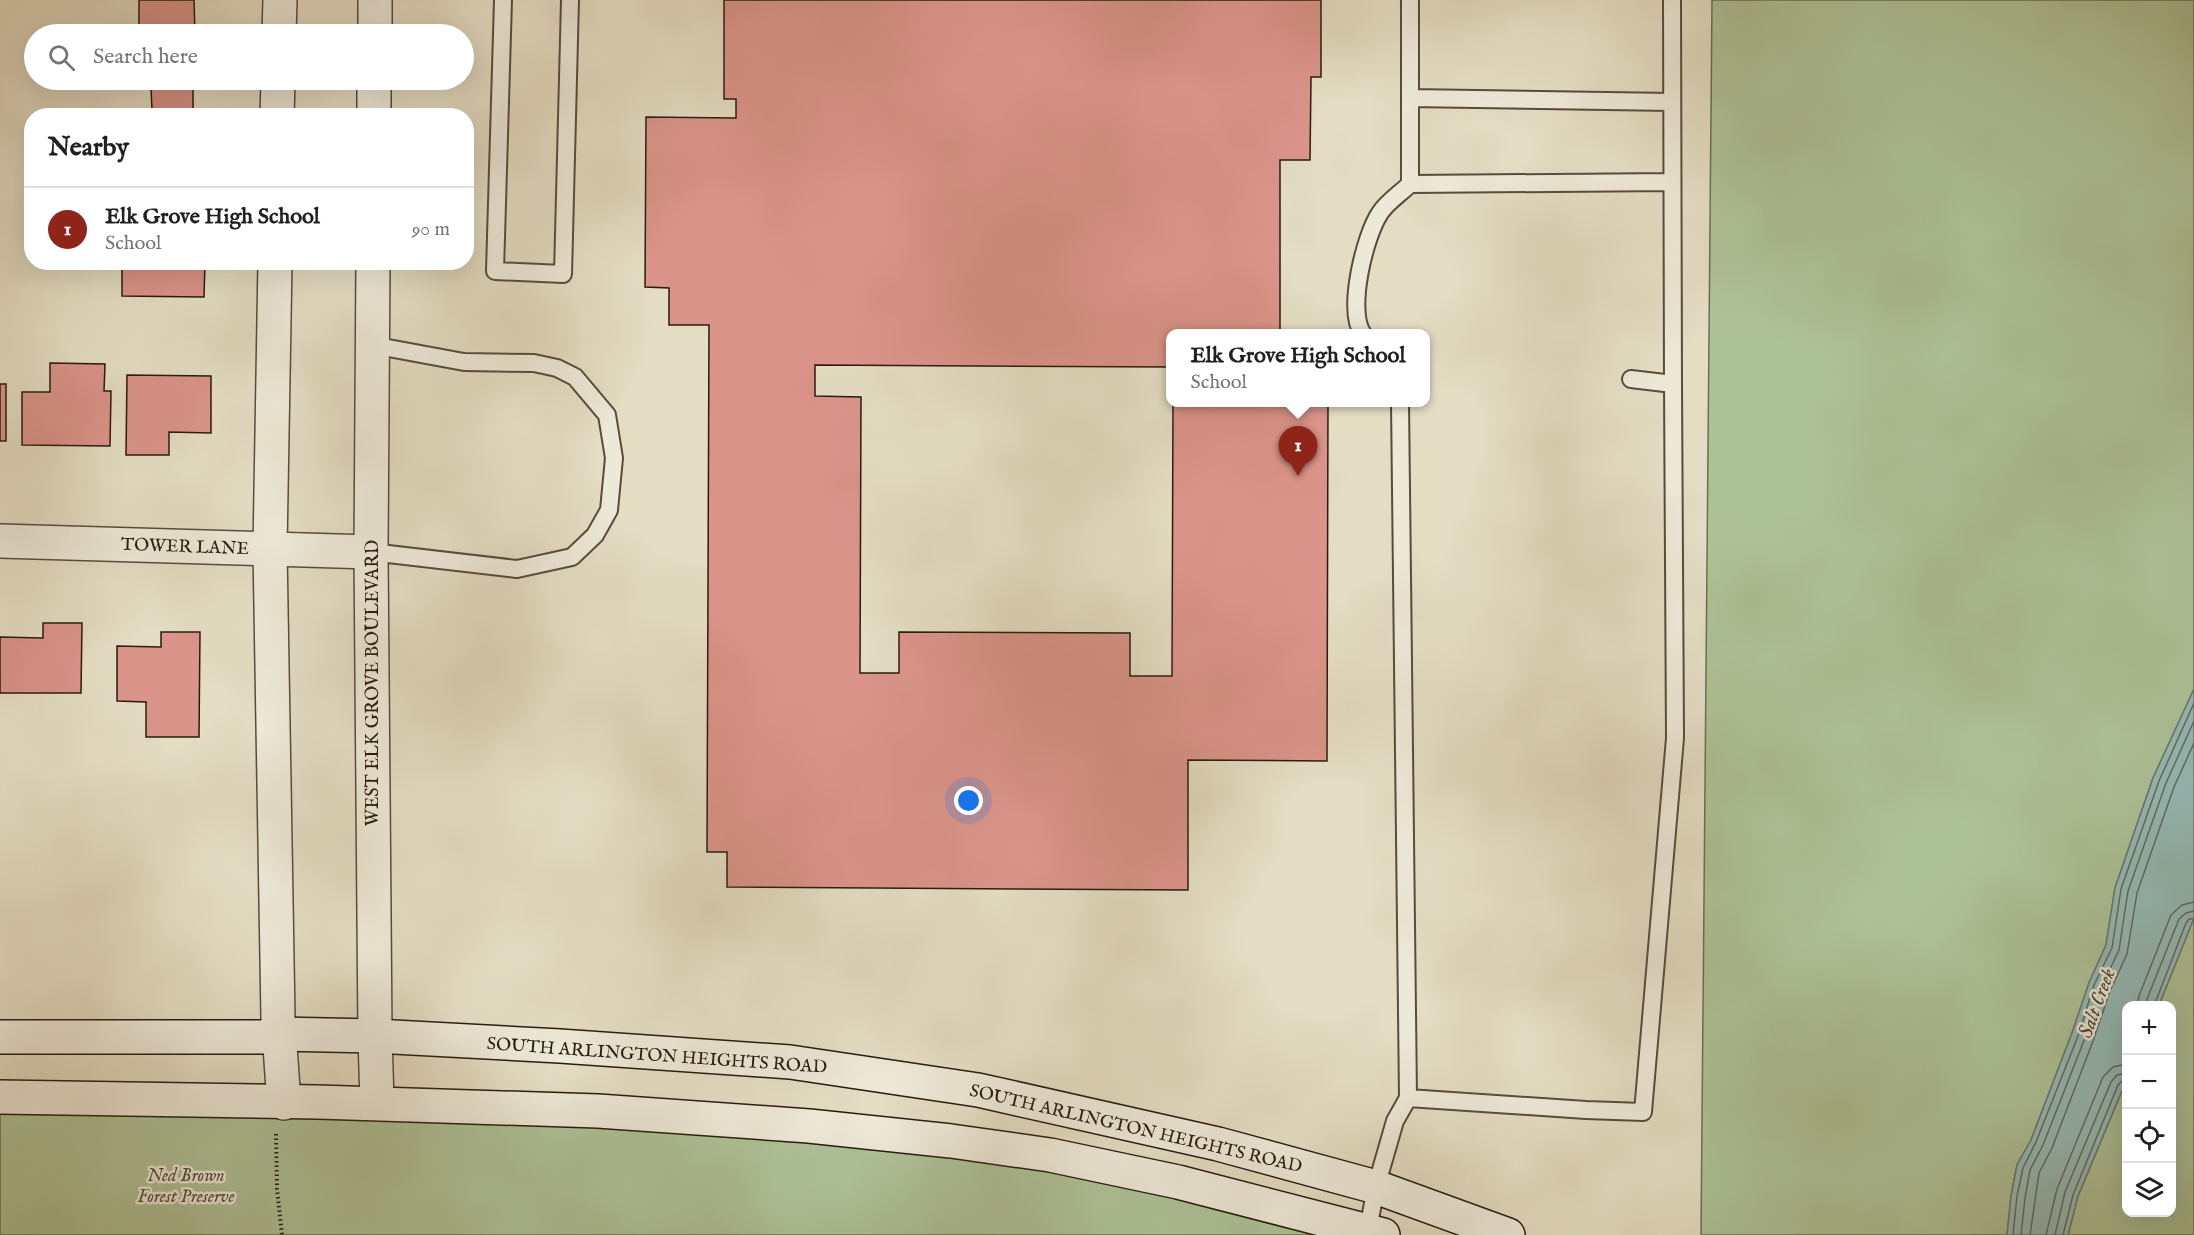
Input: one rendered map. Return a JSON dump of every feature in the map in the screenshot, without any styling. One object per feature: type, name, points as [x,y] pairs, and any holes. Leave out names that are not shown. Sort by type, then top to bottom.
[{"type":"main road","points":[[279,24],[280,0]]},
{"type":"main road","points":[[375,0],[375,24]]},
{"type":"main road","points":[[278,90],[278,108]]},
{"type":"main road","points":[[374,90],[374,108]]},
{"type":"main road","points":[[275,270],[270,549],[279,1034],[284,1102]]},
{"type":"main road","name":"WEST ELK GROVE BOULEVARD","points":[[373,270],[371,552],[377,1103]]},
{"type":"main road","name":"TOWER LANE","points":[[0,541],[371,552]]},
{"type":"main road","name":"SOUTH ARLINGTON HEIGHTS ROAD","points":[[0,1037],[262,1037],[279,1034],[375,1036],[790,1062],[978,1090],[1218,1144],[1376,1187],[1508,1235]]},
{"type":"main road","points":[[0,1097],[377,1103],[598,1111],[787,1124],[951,1141],[1050,1155],[1178,1182],[1376,1232]]},
{"type":"lane","points":[[503,0],[495,271],[563,274],[570,0]]},
{"type":"lane","points":[[1410,0],[1410,184]]},
{"type":"lane","points":[[1408,1098],[1643,1112],[1675,738],[1672,0]]},
{"type":"lane","points":[[1410,98],[1672,102]]},
{"type":"lane","points":[[1359,329],[1357,290],[1362,255],[1380,212],[1410,184],[1672,182]]},
{"type":"lane","points":[[371,552],[517,569],[572,557],[596,535],[609,510],[614,458],[607,414],[575,377],[557,368],[534,363],[464,362],[372,345]]},
{"type":"lane","points":[[1631,379],[1672,384]]},
{"type":"lane","points":[[1376,1232],[1376,1187],[1395,1121],[1408,1098],[1400,407]]},
{"type":"path","points":[[276,1135],[277,1189],[282,1235]]},
{"type":"green space","points":[[1712,0],[2194,0],[2194,689],[2153,778],[2115,888],[2106,945],[2089,983],[2031,1140],[2017,1165],[2007,1235],[1701,1235]]},
{"type":"green space","points":[[2194,918],[2194,1235],[2068,1235],[2078,1196],[2122,1091],[2122,1217],[2176,1217],[2176,1001],[2161,1001]]},
{"type":"green space","name":"Ned Brown Forest Preserve","points":[[0,1097],[886,1135],[1383,1235],[0,1235]]},
{"type":"water","name":"Salt Creek","points":[[2194,689],[2194,918],[2161,1001],[2122,1001],[2122,1091],[2078,1196],[2068,1235],[2007,1235],[2017,1165],[2031,1140],[2089,983],[2106,945],[2115,888],[2153,778]]},
{"type":"building","points":[[139,0],[194,0],[195,24],[139,24]]},
{"type":"building","points":[[724,0],[1321,0],[1321,77],[1311,77],[1310,160],[1280,160],[1280,329],[1166,329],[1166,367],[815,365],[815,396],[861,397],[860,673],[899,673],[899,632],[1130,633],[1130,676],[1172,676],[1173,407],[1328,407],[1327,761],[1188,760],[1188,890],[727,887],[727,852],[707,852],[709,325],[669,325],[669,288],[645,287],[646,117],[736,118],[736,99],[724,99]]},
{"type":"building","points":[[151,90],[193,90],[193,108],[152,108]]},
{"type":"building","points":[[122,270],[205,270],[204,297],[122,296]]},
{"type":"building","points":[[50,363],[105,364],[104,391],[111,391],[110,446],[22,445],[22,392],[50,392]]},
{"type":"building","points":[[127,375],[211,376],[211,433],[169,432],[169,455],[126,455]]},
{"type":"building","points":[[0,384],[6,384],[6,441],[0,441]]},
{"type":"building","points":[[43,623],[82,623],[81,693],[0,693],[0,637],[43,638]]},
{"type":"building","points":[[161,632],[200,632],[199,737],[146,737],[146,702],[117,701],[117,646],[161,647]]},
{"type":"place","name":"Elk Grove High School","points":[[1298,476]]}]
